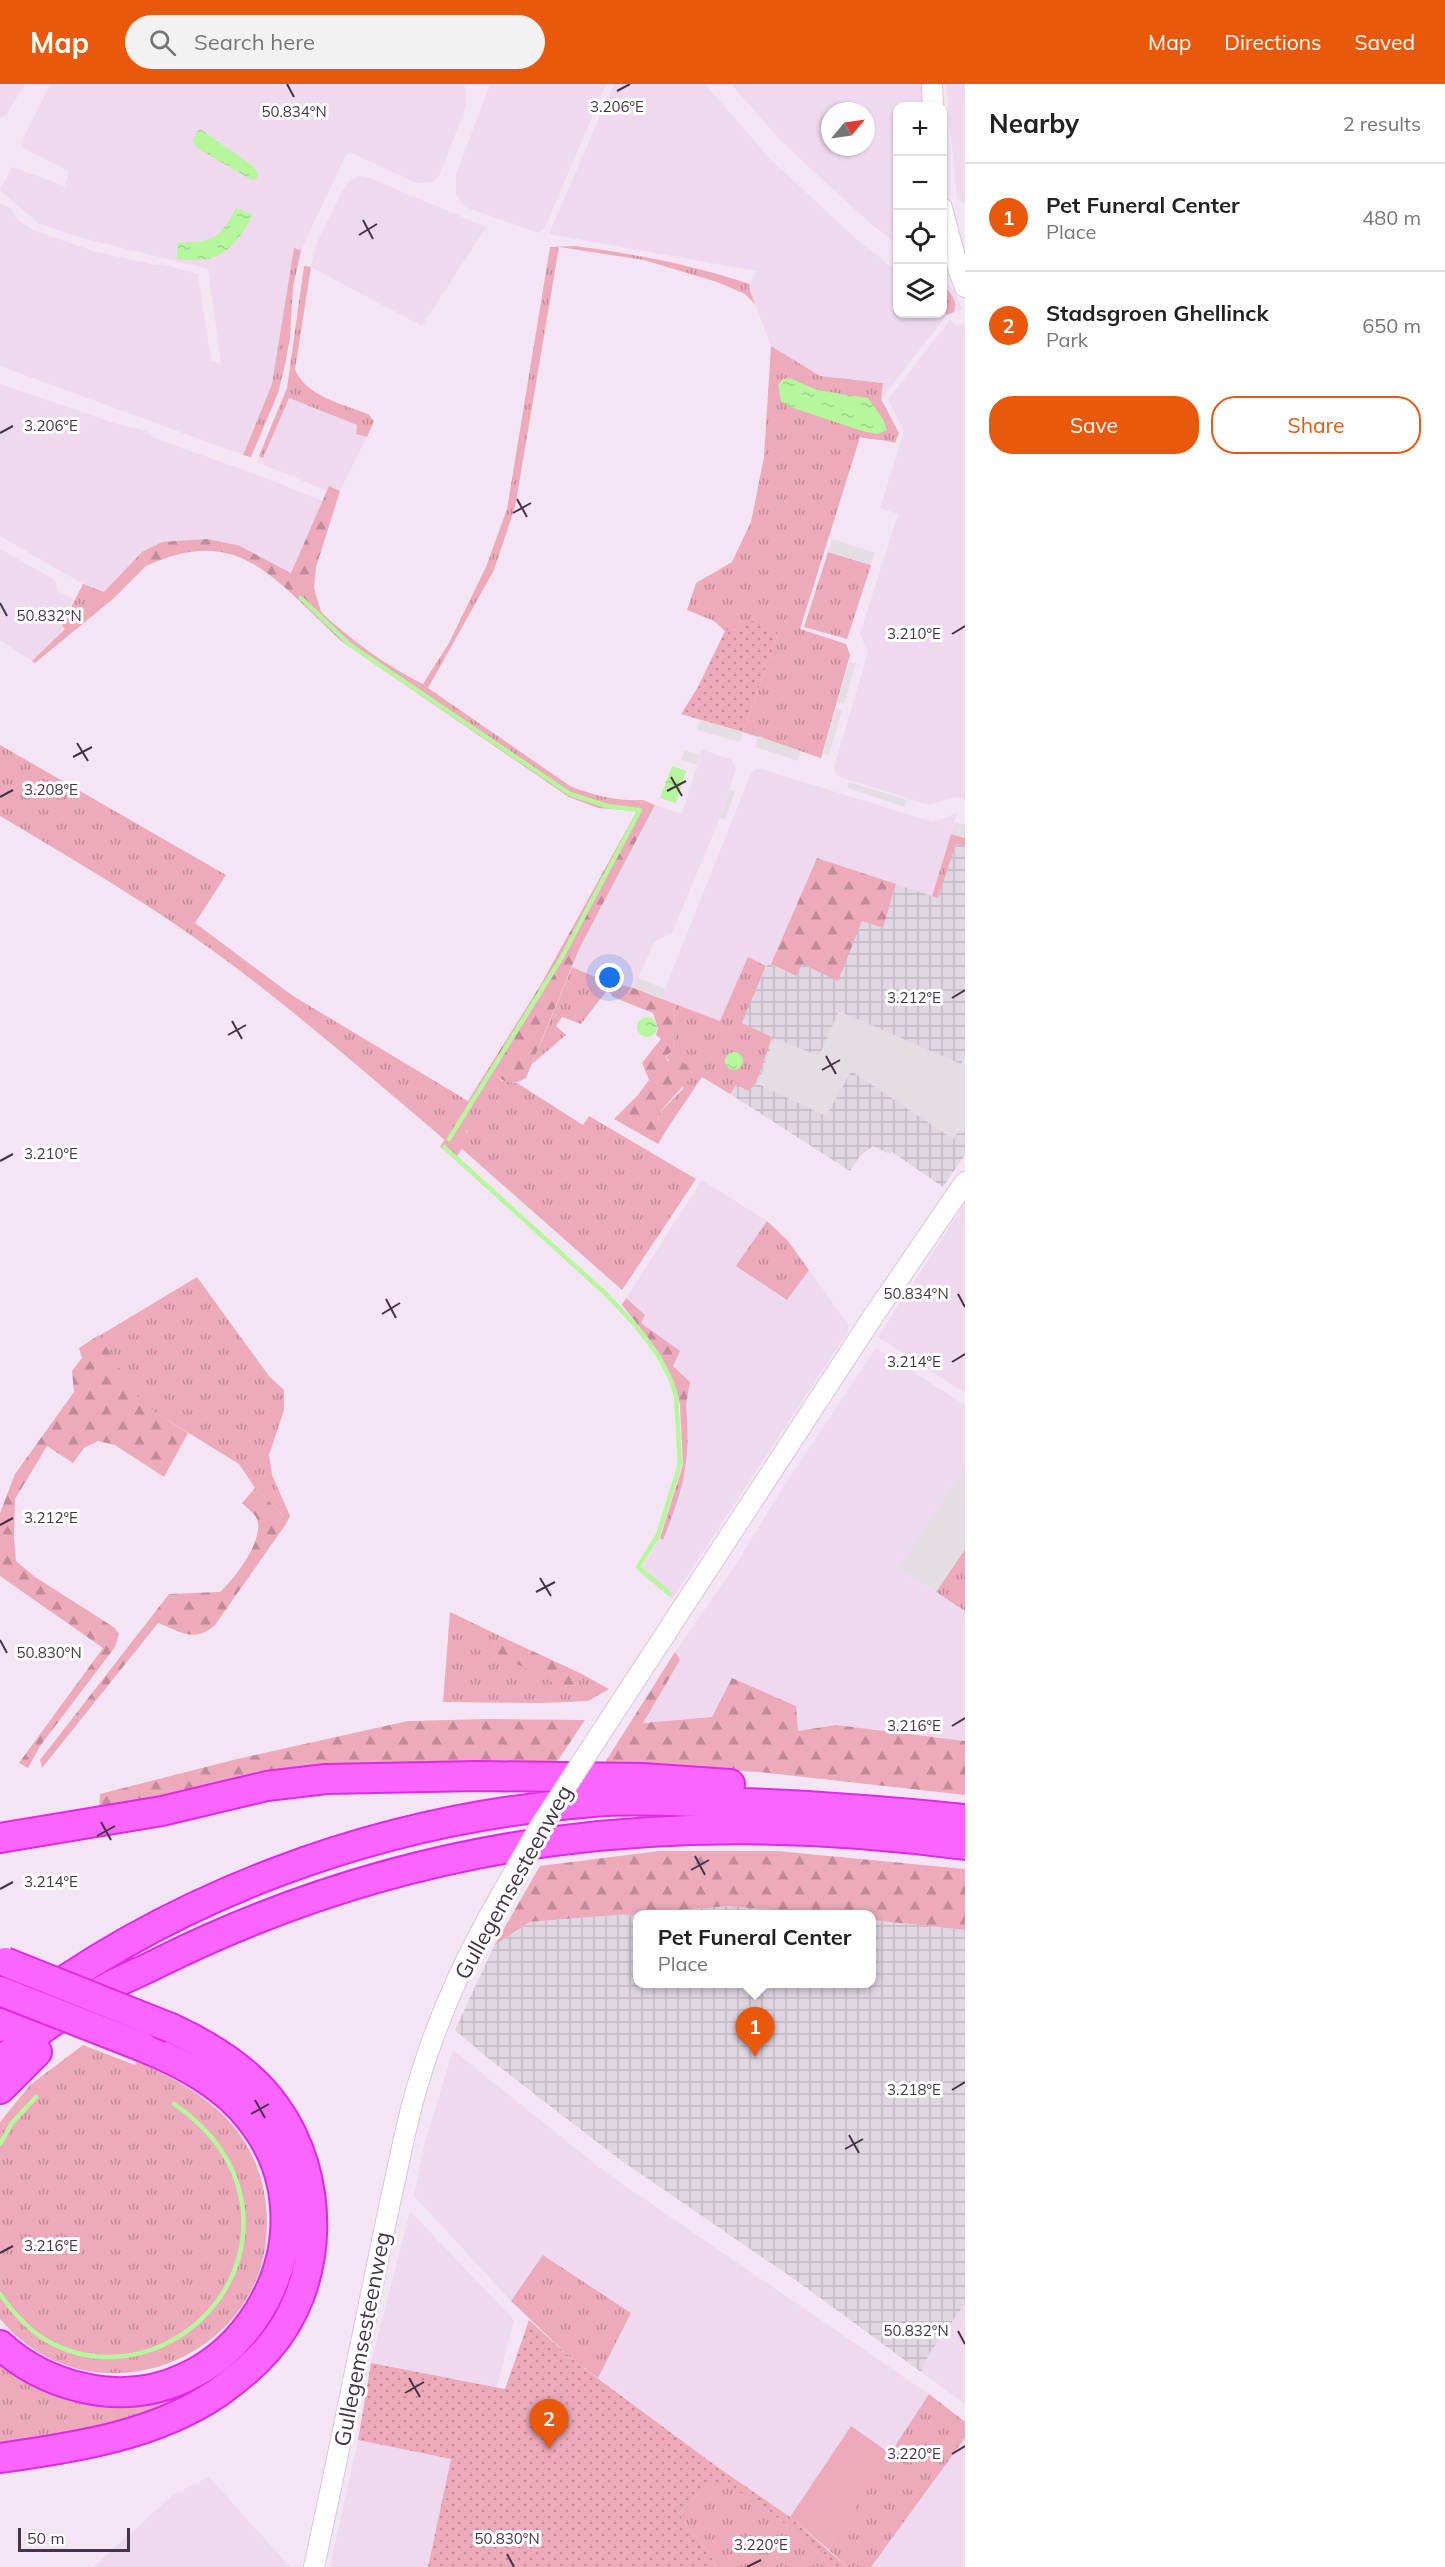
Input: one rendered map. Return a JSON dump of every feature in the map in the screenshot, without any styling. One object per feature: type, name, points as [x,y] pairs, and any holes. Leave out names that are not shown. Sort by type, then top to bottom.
[{"type":"highway","points":[[0,1838],[162,1811],[267,1786],[326,1779],[391,1776],[642,1778],[814,1789],[965,1807]]},
{"type":"highway","points":[[0,2027],[62,1982],[124,1944],[233,1889],[385,1837],[486,1814],[595,1801],[665,1801],[776,1803],[965,1819]]},
{"type":"highway","points":[[0,2061],[63,2014],[112,1985],[202,1940],[300,1901],[383,1875],[501,1847],[585,1836],[731,1828],[916,1838],[965,1845]]},
{"type":"highway","points":[[0,2458],[101,2441],[162,2422],[189,2410],[219,2392],[247,2370],[268,2349],[286,2322],[300,2294],[310,2257],[313,2226],[311,2196],[300,2151],[274,2105],[238,2068],[214,2051],[171,2028],[2,1961]]},
{"type":"highway","points":[[0,2089],[58,2035],[160,1962]]},
{"type":"highway","points":[[0,1991],[143,2047],[198,2074],[230,2097],[251,2120],[264,2140],[278,2171],[285,2213],[283,2251],[264,2304],[246,2331],[220,2357],[192,2374],[141,2391],[94,2390],[63,2383],[32,2369],[0,2345]]},
{"type":"street","points":[[932,84],[933,102]]},
{"type":"street","points":[[943,210],[965,287]]},
{"type":"street","name":"Gullegemsesteenweg","points":[[314,2567],[343,2438],[374,2272],[412,2104],[435,2032],[467,1956],[538,1830],[864,1329],[965,1182]]},
{"type":"shaded area","points":[[0,84],[25,84],[6,115],[0,118]]},
{"type":"shaded area","points":[[50,84],[462,84],[466,88],[466,107],[439,176],[433,182],[416,183],[352,153],[346,155],[301,250],[295,248],[272,384],[243,455],[0,366],[0,203],[10,208],[18,220],[33,230],[96,252],[156,265],[163,264],[198,274],[211,361],[221,364],[208,269],[78,237],[38,223],[0,190],[12,167],[65,186],[69,171],[23,148],[21,143]]},
{"type":"shaded area","points":[[490,84],[606,84],[545,228],[538,233],[465,207],[456,195],[456,175]]},
{"type":"shaded area","points":[[614,84],[705,84],[770,159],[861,243],[893,268],[893,318],[945,318],[881,399],[883,383],[820,376],[771,346],[749,288],[756,271],[549,234]]},
{"type":"shaded area","points":[[731,84],[922,84],[922,102],[893,102],[893,241],[873,226],[782,142]]},
{"type":"shaded area","points":[[946,84],[965,84],[965,203],[957,199]]},
{"type":"shaded area","points":[[359,176],[370,178],[486,227],[422,326],[311,267],[316,245],[342,191],[350,181]]},
{"type":"shaded area","points":[[947,285],[954,290],[962,309],[947,315]]},
{"type":"shaded area","points":[[950,320],[957,326],[963,323],[965,327],[965,800],[954,797],[929,805],[837,776],[834,768],[868,652],[860,634],[898,514],[880,508],[904,432],[888,399]]},
{"type":"shaded area","points":[[0,384],[117,424],[146,431],[154,438],[323,501],[291,573],[240,546],[142,552],[104,592],[83,584],[0,536]]},
{"type":"shaded area","points":[[288,398],[358,425],[356,434],[367,437],[340,491],[329,486],[327,491],[257,462],[259,456],[263,458]]},
{"type":"shaded area","points":[[832,539],[875,553],[871,565],[828,552]]},
{"type":"shaded area","points":[[0,549],[55,580],[58,591],[73,599],[62,624],[66,629],[32,661],[0,640]]},
{"type":"shaded area","points":[[849,662],[856,663],[844,704],[837,702]]},
{"type":"shaded area","points":[[836,708],[842,710],[829,755],[823,753]]},
{"type":"shaded area","points":[[700,720],[743,732],[740,742],[697,730]]},
{"type":"shaded area","points":[[758,736],[801,751],[798,761],[755,747]]},
{"type":"shaded area","points":[[684,750],[700,755],[697,765],[681,760]]},
{"type":"shaded area","points":[[702,750],[731,759],[736,769],[720,818],[672,933],[654,942],[634,988],[609,983],[572,967],[579,949],[655,805],[682,814]]},
{"type":"shaded area","points":[[756,769],[933,822],[957,813],[932,896],[818,858],[771,964],[768,963],[766,966],[748,958],[721,1021],[661,999],[751,773]]},
{"type":"shaded area","points":[[849,782],[907,800],[905,807],[847,788]]},
{"type":"shaded area","points":[[730,789],[735,791],[725,820],[720,818]]},
{"type":"shaded area","points":[[955,822],[965,825],[965,838],[951,834]]},
{"type":"shaded area","points":[[956,843],[965,846],[965,1155],[943,1187],[892,1152],[890,1154],[873,1146],[860,1156],[850,1171],[730,1094],[772,1037],[741,1023],[768,963],[795,976],[801,964],[862,921],[883,928],[896,884],[938,898]]},
{"type":"shaded area","points":[[638,978],[665,989],[661,999],[634,988]]},
{"type":"shaded area","points":[[839,1011],[961,1064],[965,1056],[965,1132],[960,1129],[953,1139],[851,1071],[826,1116],[758,1084],[774,1038],[819,1056]]},
{"type":"shaded area","points":[[702,1180],[767,1221],[737,1266],[787,1300],[809,1270],[848,1324],[848,1331],[672,1599],[639,1572],[660,1538],[663,1540],[688,1460],[686,1405],[690,1382],[673,1366],[679,1351],[640,1323],[645,1315],[626,1298]]},
{"type":"shaded area","points":[[965,1203],[965,1393],[878,1337]]},
{"type":"shaded area","points":[[876,1348],[965,1405],[965,1467],[898,1568],[965,1611],[965,1741],[836,1725],[797,1731],[712,1717],[642,1723],[680,1660],[675,1652],[733,1569],[784,1486]]},
{"type":"shaded area","points":[[965,1467],[965,1549],[936,1592],[898,1568]]},
{"type":"shaded area","points":[[729,1906],[772,1910],[679,1910]]},
{"type":"shaded area","points":[[633,1914],[633,1988],[876,1988],[876,1920],[965,1930],[965,2304],[929,2354],[921,2372],[797,2281],[619,2159],[455,2030],[494,1946],[529,1922]]},
{"type":"shaded area","points":[[453,2050],[605,2172],[929,2394],[891,2454],[851,2426],[790,2517],[716,2466],[598,2378],[631,2313],[544,2255],[511,2301],[414,2196],[423,2149]]},
{"type":"shaded area","points":[[410,2211],[514,2320],[497,2387],[371,2363]]},
{"type":"shaded area","points":[[965,2304],[965,2404],[921,2372],[929,2354]]},
{"type":"shaded area","points":[[965,2438],[965,2567],[871,2567]]},
{"type":"shaded area","points":[[358,2440],[451,2459],[428,2567],[330,2567]]},
{"type":"shaded area","points":[[209,2477],[290,2567],[93,2567],[173,2495]]},
{"type":"green space","points":[[575,246],[664,261],[750,284],[749,288],[755,304],[745,294],[717,282],[644,260],[559,247],[515,507],[494,570],[428,688],[570,786],[606,797],[643,800],[637,811],[598,808],[569,797],[341,641],[316,617],[321,612],[369,652],[423,684],[449,643],[486,567],[507,509],[550,247]]},
{"type":"green space","points":[[294,248],[301,250],[293,287],[290,337],[285,365],[278,393],[251,457],[243,455],[272,384]]},
{"type":"green space","points":[[304,266],[311,267],[295,369],[307,386],[316,392],[337,403],[368,414],[374,421],[367,437],[356,434],[357,425],[289,398],[263,458],[259,456],[287,388]]},
{"type":"green space","points":[[947,290],[954,301],[954,312],[947,315]]},
{"type":"green space","points":[[771,346],[820,376],[883,383],[881,399],[899,433],[895,443],[860,437],[800,629],[846,644],[850,655],[821,758],[743,732],[778,633],[738,629],[725,631],[714,621],[687,610],[696,583],[732,562],[751,522],[764,457]]},
{"type":"green space","points":[[329,486],[340,491],[316,567],[314,588],[321,612],[316,617],[277,581],[240,557],[220,552],[198,551],[174,556],[146,566],[142,552],[162,542],[208,539],[240,546],[291,573]]},
{"type":"green space","points":[[142,552],[146,566],[114,598],[35,663],[32,661],[65,629],[62,625],[83,584],[104,592]]},
{"type":"green space","points":[[828,552],[871,565],[847,639],[804,627]]},
{"type":"green space","points":[[750,620],[778,633],[743,732],[681,714],[698,687],[725,631],[738,629]]},
{"type":"green space","points":[[0,745],[226,875],[195,923],[293,996],[468,1101],[488,1069],[502,1081],[517,1083],[583,1125],[589,1116],[696,1179],[622,1290],[461,1148],[468,1131],[455,1124],[445,1140],[301,1019],[222,957],[129,894],[0,816]]},
{"type":"green space","points":[[643,800],[655,805],[579,949],[526,1078],[515,1082],[501,1079],[488,1069],[540,986]]},
{"type":"green space","points":[[951,834],[965,838],[965,846],[956,844],[938,898],[932,896]]},
{"type":"green space","points":[[817,858],[896,884],[883,928],[862,921],[838,981],[802,964],[796,976],[771,964]]},
{"type":"green space","points":[[748,957],[766,966],[742,1023],[772,1037],[756,1083],[749,1091],[736,1085],[730,1094],[702,1077],[669,1126],[659,1121],[658,1114],[683,1089],[681,1062],[670,1062],[666,1057],[673,1051],[675,1004],[720,1021]]},
{"type":"green space","points":[[572,967],[609,983],[608,989],[581,1024],[562,1017],[556,1026],[566,1035],[532,1064]]},
{"type":"green space","points":[[609,983],[634,988],[675,1004],[673,1051],[666,1056],[667,1061],[681,1062],[689,1066],[690,1078],[658,1114],[659,1121],[669,1126],[658,1144],[614,1119],[638,1095],[649,1080],[642,1063],[661,1039],[656,1035],[658,1028],[653,1013],[613,997],[608,989]]},
{"type":"green space","points":[[458,1123],[465,1126],[467,1135],[455,1159],[440,1147]]},
{"type":"green space","points":[[767,1221],[788,1241],[809,1270],[787,1300],[736,1266]]},
{"type":"green space","points":[[197,1277],[269,1376],[284,1390],[284,1410],[269,1455],[272,1475],[290,1516],[286,1524],[282,1514],[255,1488],[239,1464],[153,1411],[135,1395],[99,1336]]},
{"type":"green space","points":[[626,1298],[645,1315],[641,1323],[680,1351],[673,1366],[690,1382],[686,1405],[680,1404],[665,1363],[622,1305]]},
{"type":"green space","points":[[99,1335],[136,1395],[153,1411],[188,1433],[164,1477],[115,1445],[98,1441],[84,1448],[73,1463],[47,1446],[15,1499],[16,1561],[35,1577],[115,1628],[119,1634],[115,1647],[40,1746],[28,1768],[19,1763],[103,1648],[0,1576],[0,1513],[15,1474],[74,1392],[72,1371],[82,1358],[79,1348]]},
{"type":"green space","points":[[680,1404],[686,1405],[686,1459],[681,1489],[663,1540],[660,1538],[683,1465]]},
{"type":"green space","points":[[255,1488],[282,1514],[286,1524],[215,1625],[208,1631],[194,1635],[158,1623],[42,1768],[40,1760],[169,1594],[220,1592],[233,1578],[247,1558],[257,1536],[256,1517],[242,1503]]},
{"type":"green space","points":[[965,1549],[965,1611],[936,1592]]},
{"type":"green space","points":[[450,1612],[500,1636],[493,1647],[562,1687],[577,1685],[582,1674],[609,1689],[588,1701],[443,1702]]},
{"type":"green space","points":[[500,1636],[582,1674],[577,1685],[562,1687],[494,1652],[493,1647]]},
{"type":"green space","points":[[675,1652],[680,1660],[643,1723],[712,1717],[732,1678],[796,1706],[798,1731],[836,1725],[965,1741],[965,1795],[759,1772],[604,1764]]},
{"type":"green space","points":[[585,1720],[552,1769],[99,1808],[100,1794],[237,1759],[408,1721]]},
{"type":"green space","points":[[659,1851],[777,1851],[965,1869],[965,1930],[876,1920],[876,1910],[772,1910],[729,1906],[679,1910],[633,1910],[633,1914],[529,1922],[494,1946],[540,1866]]},
{"type":"green space","points":[[83,2045],[135,2065],[137,2061],[182,2084],[213,2106],[231,2123],[246,2144],[261,2180],[266,2206],[263,2258],[245,2302],[214,2337],[175,2361],[130,2372],[84,2370],[39,2353],[0,2319],[0,2122],[30,2085]]},
{"type":"green space","points":[[543,2255],[631,2313],[598,2378],[573,2360],[511,2301]]},
{"type":"green space","points":[[529,2320],[573,2360],[716,2466],[790,2517],[847,2567],[832,2567],[793,2531],[762,2507],[747,2496],[717,2482],[699,2493],[679,2513],[709,2553],[716,2567],[428,2567],[451,2459],[358,2440],[371,2363],[505,2389]]},
{"type":"green space","points":[[0,2363],[56,2393],[90,2404],[134,2402],[193,2386],[195,2391],[124,2419],[50,2436],[0,2444]]},
{"type":"green space","points":[[929,2394],[965,2422],[965,2438],[871,2567],[847,2567],[828,2549]]},
{"type":"green space","points":[[851,2426],[891,2454],[828,2549],[790,2517]]},
{"type":"green space","points":[[717,2481],[732,2487],[762,2507],[793,2531],[832,2567],[716,2567],[709,2553],[679,2513],[699,2493]]},
{"type":"water","points":[[200,129],[254,167],[258,173],[257,179],[252,180],[197,148],[193,141]]},
{"type":"water","points":[[236,208],[253,215],[231,246],[214,257],[204,260],[177,259],[177,243],[207,240],[214,237],[224,227]]},
{"type":"water","points":[[790,378],[817,390],[868,398],[883,419],[887,430],[878,434],[862,431],[790,407],[781,401],[778,385],[783,379]]},
{"type":"water","points":[[672,766],[686,771],[676,803],[660,798]]},
{"type":"water","points":[[647,1017],[654,1020],[657,1027],[654,1034],[647,1037],[640,1034],[637,1027],[640,1020]]},
{"type":"water","points":[[730,1052],[738,1052],[743,1057],[741,1068],[730,1070],[725,1065],[725,1057]]},
{"type":"waterway","points":[[301,598],[349,644],[570,794],[607,806],[640,810],[562,957],[449,1139]]},
{"type":"waterway","points":[[444,1147],[606,1294],[636,1326],[658,1355],[671,1380],[676,1396],[680,1464],[658,1535],[638,1567],[670,1594]]},
{"type":"waterway","points":[[0,2144],[12,2123],[36,2097]]},
{"type":"waterway","points":[[0,2294],[32,2330],[44,2339],[80,2354],[116,2357],[150,2350],[182,2335],[209,2312],[229,2283],[241,2249],[243,2211],[235,2178],[221,2150],[200,2125],[174,2104]]},
{"type":"place","name":"Pet Funeral Center","points":[[755,2057]]},
{"type":"place","name":"Stadsgroen Ghellinck","points":[[549,2449]]}]
